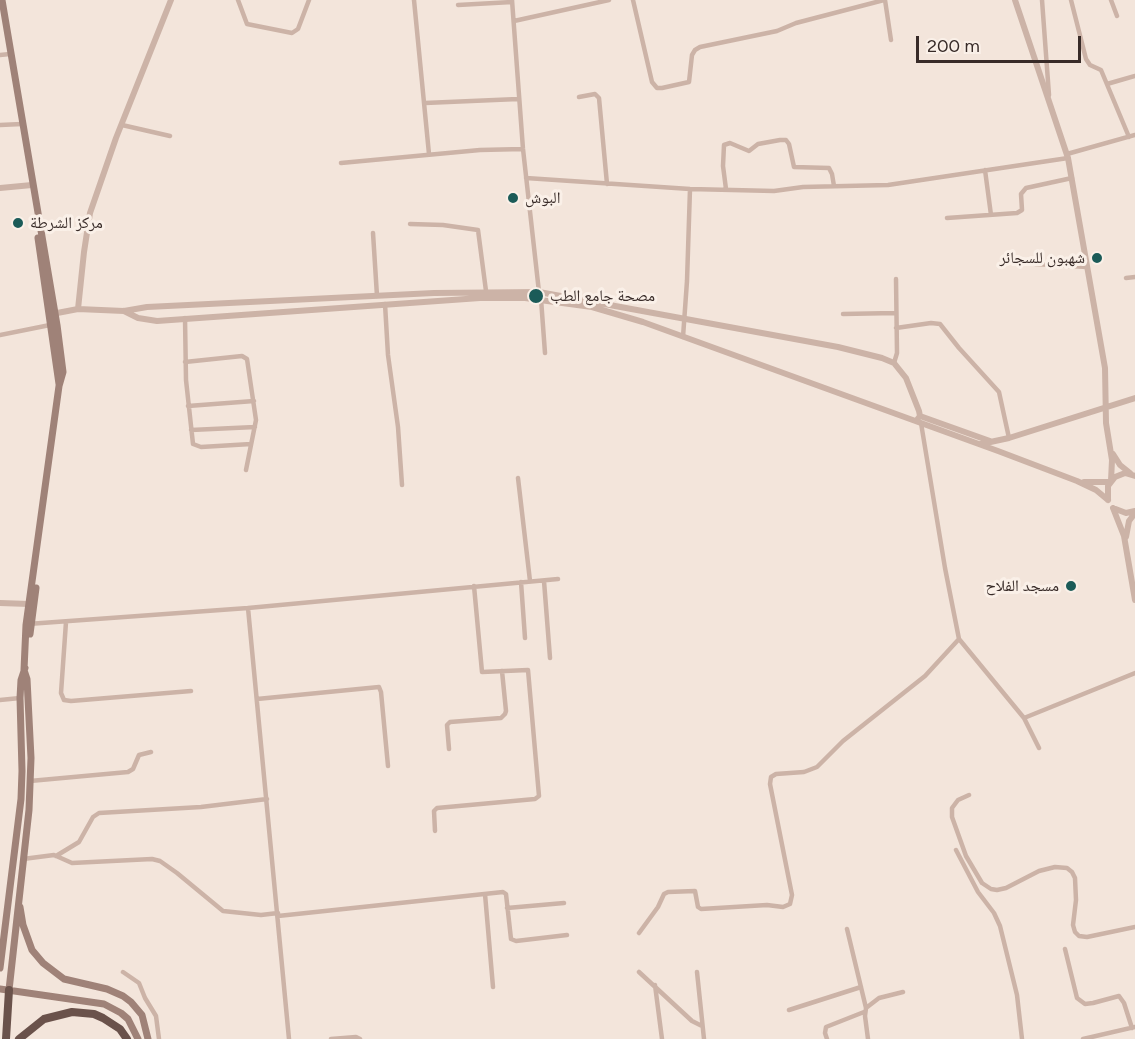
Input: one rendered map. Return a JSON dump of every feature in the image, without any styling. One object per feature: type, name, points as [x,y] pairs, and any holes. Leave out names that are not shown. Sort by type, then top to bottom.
[{"type":"highway","points":[[4,989],[6,1039]]},
{"type":"highway","points":[[19,1039],[44,1019],[72,1012],[94,1014],[103,1018],[120,1029],[128,1039]]},
{"type":"main road","points":[[2,0],[51,314],[63,365],[29,604],[29,624]]},
{"type":"main road","points":[[0,968],[21,799],[21,680],[62,392],[59,386],[50,325],[51,314]]},
{"type":"main road","points":[[24,670],[27,679],[30,781],[19,892],[4,989],[104,1004],[129,1019],[138,1039]]},
{"type":"main road","points":[[19,892],[23,925],[37,957],[64,979],[107,989],[123,996],[142,1016],[148,1039]]},
{"type":"street","points":[[78,309],[90,213],[171,0]]},
{"type":"street","points":[[238,0],[247,24],[292,33],[298,28],[309,0]]},
{"type":"street","points":[[414,0],[429,154]]},
{"type":"street","points":[[514,21],[609,0]]},
{"type":"street","points":[[633,0],[652,82],[662,88],[688,82],[692,55],[700,47],[777,31],[796,23],[884,0],[891,40]]},
{"type":"street","points":[[1015,0],[1067,156],[1105,368],[1105,406],[1110,448],[1108,500]]},
{"type":"street","points":[[1042,0],[1049,100]]},
{"type":"street","points":[[1071,0],[1086,58],[1090,65],[1100,69],[1129,137]]},
{"type":"street","points":[[1111,0],[1117,16]]},
{"type":"street","points":[[458,5],[512,1],[518,99],[539,292]]},
{"type":"street","points":[[0,55],[10,54]]},
{"type":"street","points":[[1107,84],[1135,76]]},
{"type":"street","points":[[579,97],[595,94],[599,98],[607,184]]},
{"type":"street","points":[[425,103],[518,99]]},
{"type":"street","points":[[0,125],[22,124]]},
{"type":"street","points":[[122,125],[170,136]]},
{"type":"street","points":[[526,178],[690,189],[774,191],[834,186],[888,185],[1067,156],[1135,135]]},
{"type":"street","points":[[726,189],[723,166],[724,146],[732,144],[749,151],[758,144],[780,140],[789,144],[794,167],[829,168],[834,186]]},
{"type":"street","points":[[341,163],[480,150],[523,149]]},
{"type":"street","points":[[985,170],[991,215]]},
{"type":"street","points":[[947,218],[1020,212],[1021,194],[1028,186],[1071,178]]},
{"type":"street","points":[[0,188],[32,185]]},
{"type":"street","points":[[683,337],[690,189]]},
{"type":"street","points":[[410,224],[443,225],[478,230],[486,291]]},
{"type":"street","points":[[373,233],[377,297]]},
{"type":"street","points":[[1035,264],[1087,267]]},
{"type":"street","points":[[1126,278],[1135,277]]},
{"type":"street","points":[[894,363],[897,353],[896,279]]},
{"type":"street","points":[[51,314],[78,309],[124,311],[147,307],[486,291],[539,292],[625,306],[858,351],[894,363],[906,378],[919,420],[959,639],[1024,718],[1039,748]]},
{"type":"street","points":[[124,311],[131,316],[149,320],[480,298],[541,299],[624,315],[919,420],[990,441]]},
{"type":"street","points":[[541,299],[545,353]]},
{"type":"street","points":[[283,301],[285,311]]},
{"type":"street","points":[[385,304],[402,485]]},
{"type":"street","points":[[624,315],[625,306]]},
{"type":"street","points":[[843,314],[895,313]]},
{"type":"street","points":[[185,318],[185,362],[192,441],[198,446],[251,444]]},
{"type":"street","points":[[896,328],[931,322],[940,324],[999,392],[1009,438]]},
{"type":"street","points":[[0,335],[50,325]]},
{"type":"street","points":[[185,362],[245,357],[248,361],[255,427],[246,470]]},
{"type":"street","points":[[980,445],[1135,398]]},
{"type":"street","points":[[188,406],[254,401]]},
{"type":"street","points":[[919,420],[1096,490],[1108,500],[1120,521],[1135,600]]},
{"type":"street","points":[[191,430],[255,427]]},
{"type":"street","points":[[1110,448],[1116,461],[1133,475]]},
{"type":"street","points":[[1077,481],[1100,483],[1110,481],[1120,475],[1133,475]]},
{"type":"street","points":[[518,478],[530,581]]},
{"type":"street","points":[[1113,508],[1126,513],[1135,512]]},
{"type":"street","points":[[1125,544],[1126,529],[1135,512]]},
{"type":"street","points":[[29,624],[248,608],[558,579]]},
{"type":"street","points":[[544,581],[550,658]]},
{"type":"street","points":[[521,582],[525,638]]},
{"type":"street","points":[[435,831],[434,809],[535,799],[539,796],[528,670],[484,673],[481,669],[474,586]]},
{"type":"street","points":[[0,603],[29,604]]},
{"type":"street","points":[[248,608],[289,1039]]},
{"type":"street","points":[[66,622],[61,693],[64,700],[191,691]]},
{"type":"street","points":[[639,933],[658,907],[664,894],[668,892],[695,891],[698,907],[701,909],[767,905],[783,907],[790,904],[792,896],[770,784],[771,777],[776,774],[804,772],[817,767],[843,741],[925,676],[950,652],[959,639]]},
{"type":"street","points":[[449,749],[447,725],[450,722],[501,718],[506,712],[502,671]]},
{"type":"street","points":[[1024,718],[1135,673]]},
{"type":"street","points":[[257,699],[379,687],[388,766]]},
{"type":"street","points":[[0,700],[20,698]]},
{"type":"street","points":[[30,781],[128,772],[133,768],[139,754],[151,752]]},
{"type":"street","points":[[969,795],[958,800],[952,808],[952,816],[966,856],[982,883],[997,890],[1006,888],[1039,871],[1055,867],[1067,868],[1075,878],[1076,900],[1073,925],[1079,936],[1087,937],[1135,927]]},
{"type":"street","points":[[23,859],[56,856],[79,842],[93,817],[99,813],[201,807],[267,799]]},
{"type":"street","points":[[956,850],[978,892],[994,913],[1000,926],[1017,995],[1022,1039]]},
{"type":"street","points":[[56,856],[72,863],[152,859],[160,861],[223,911],[261,915],[504,892],[510,937],[513,941],[567,935]]},
{"type":"street","points":[[485,894],[493,987]]},
{"type":"street","points":[[507,908],[564,903]]},
{"type":"street","points":[[847,929],[861,987],[868,1039]]},
{"type":"street","points":[[1065,949],[1077,998],[1085,1004],[1119,996],[1124,1002],[1134,1027],[1101,1037],[1083,1039]]},
{"type":"street","points":[[123,972],[136,980],[140,986],[156,1016],[159,1039]]},
{"type":"street","points":[[639,972],[692,1021],[702,1026]]},
{"type":"street","points":[[697,972],[704,1039]]},
{"type":"street","points":[[655,985],[662,1039]]},
{"type":"street","points":[[789,1010],[861,987]]},
{"type":"street","points":[[827,1039],[826,1027],[865,1010],[879,998],[903,992]]},
{"type":"street","points":[[331,1039],[356,1037],[360,1039]]},
{"type":"place","name":"البوش","points":[[513,198]]},
{"type":"place","name":"مركز الشرطة","points":[[18,223]]},
{"type":"place","name":"شهبون للسجائر","points":[[1097,258]]},
{"type":"place","name":"مصحة جامع الطب","points":[[536,296]]},
{"type":"place","name":"مسجد الفلاح","points":[[1071,586]]}]
